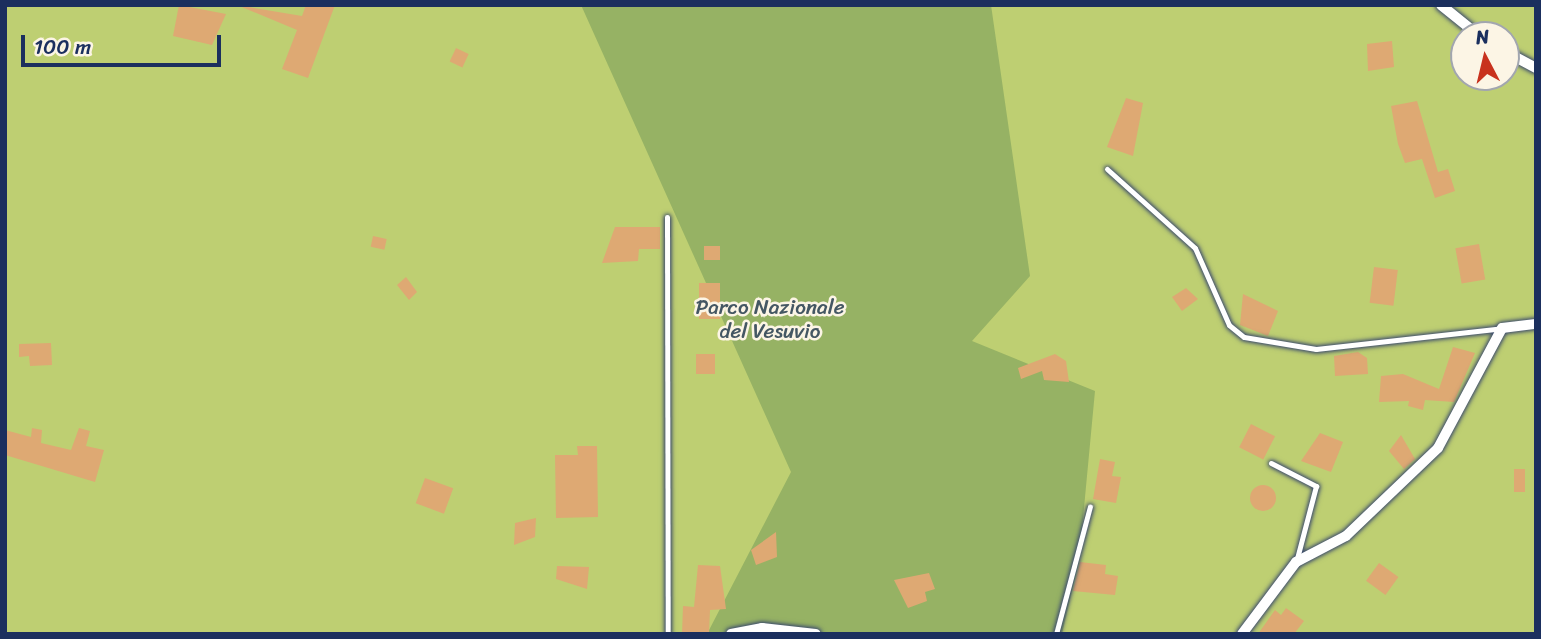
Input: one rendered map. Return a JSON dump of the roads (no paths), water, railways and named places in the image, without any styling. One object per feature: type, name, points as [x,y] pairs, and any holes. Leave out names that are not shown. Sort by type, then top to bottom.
[{"type":"street","points":[[1441,5],[1461,21]]},
{"type":"street","points":[[1520,59],[1536,68]]},
{"type":"street","points":[[1242,634],[1296,562],[1346,536],[1438,448],[1502,328],[1536,324]]},
{"type":"street","points":[[731,634],[762,628],[817,634]]},
{"type":"lane","points":[[1107,169],[1195,248],[1230,325],[1244,337],[1315,349],[1502,328]]},
{"type":"lane","points":[[667,217],[668,634]]},
{"type":"lane","points":[[1271,463],[1317,486],[1296,562]]},
{"type":"lane","points":[[1056,634],[1090,506]]},
{"type":"park label","name":"Parco Nazionale del Vesuvio","points":[[770,319]]}]
